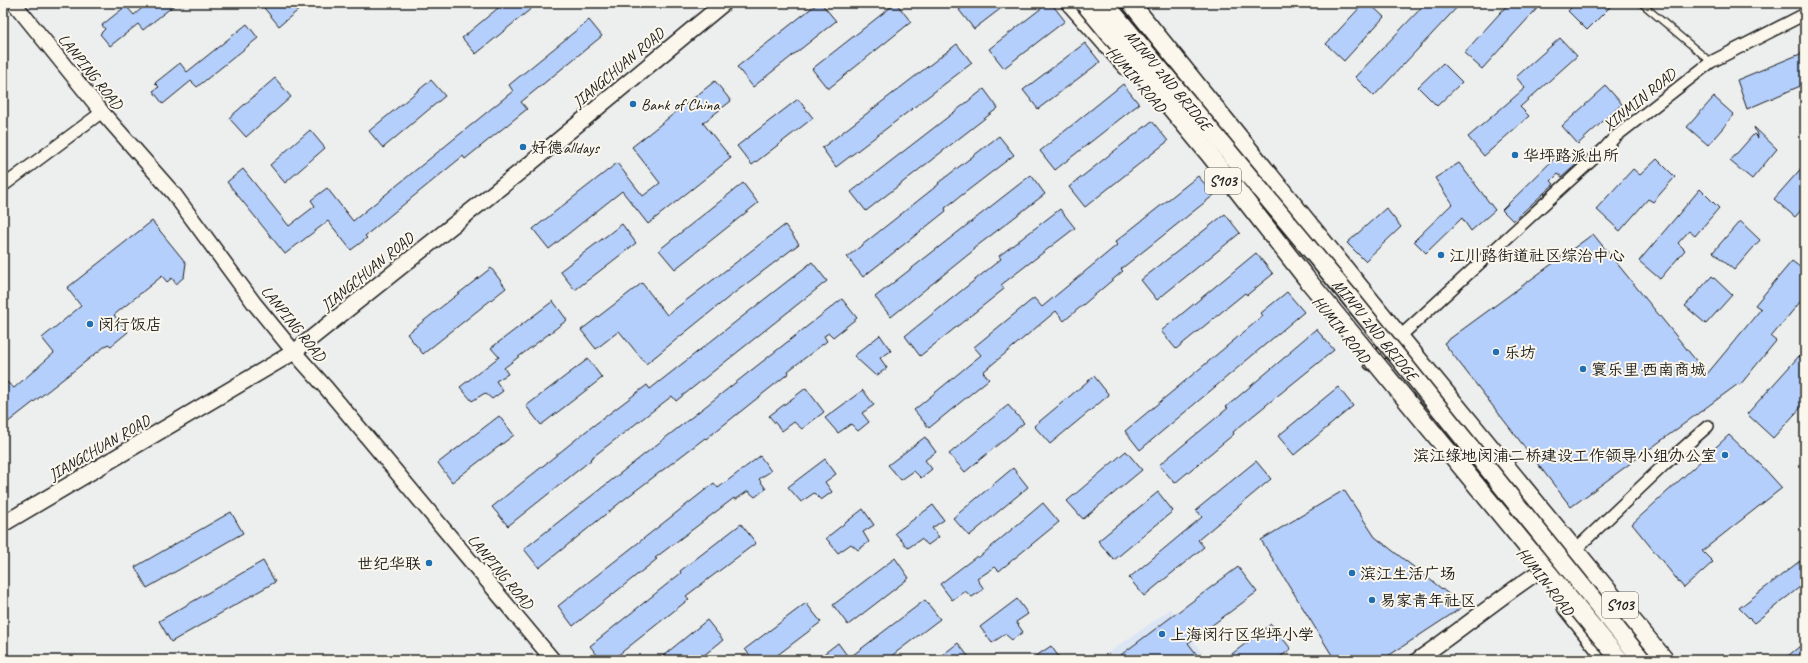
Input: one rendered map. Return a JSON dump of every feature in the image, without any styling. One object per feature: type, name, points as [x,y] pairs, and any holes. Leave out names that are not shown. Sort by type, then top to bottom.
[{"type":"main road","name":"JIANGCHUAN ROAD","points":[[3,524],[294,352],[526,167],[724,3]]},
{"type":"main road","name":"HUMIN ROAD","points":[[1070,3],[1197,149],[1538,571],[1608,660]]},
{"type":"main road","name":"MINPU 2ND BRIDGE","points":[[1084,3],[1209,154],[1306,278],[1620,660]]},
{"type":"main road","name":"MINPU 2ND BRIDGE","points":[[1105,3],[1348,295],[1642,660]]},
{"type":"main road","name":"S103","points":[[1131,3],[1400,337],[1665,660]]},
{"type":"street","name":"LANPING ROAD","points":[[14,3],[102,112],[174,194],[254,303],[294,352],[327,389],[553,660]]},
{"type":"street","name":"XINMIN ROAD","points":[[1370,364],[1604,150],[1615,137],[1711,62],[1805,14]]},
{"type":"street","points":[[3,186],[102,112]]},
{"type":"street","points":[[1417,660],[1538,571],[1575,550],[1665,464],[1708,426]]},
{"type":"lane","points":[[1641,3],[1711,62]]},
{"type":"shaded area","name":"上海闵行区华坪小学","points":[[1171,609],[1207,660],[1098,660]]},
{"type":"building","points":[[148,3],[177,3],[143,30],[138,24],[110,46],[100,34],[105,29],[102,25],[126,6],[134,15]]},
{"type":"building","points":[[260,3],[307,3],[279,26]]},
{"type":"building","points":[[504,3],[538,3],[476,54],[462,38]]},
{"type":"building","points":[[818,3],[821,3],[836,21],[753,87],[737,67]]},
{"type":"building","points":[[896,3],[911,22],[828,89],[812,69]]},
{"type":"building","points":[[968,3],[1008,3],[974,29],[959,10]]},
{"type":"building","points":[[1048,3],[1051,3],[1065,21],[1004,68],[989,49]]},
{"type":"building","points":[[1364,3],[1369,3],[1384,17],[1344,61],[1326,44]]},
{"type":"building","points":[[1426,3],[1461,3],[1374,96],[1355,77]]},
{"type":"building","points":[[1509,3],[1542,3],[1482,69],[1464,53]]},
{"type":"building","points":[[1576,3],[1614,3],[1587,30],[1568,11]]},
{"type":"building","points":[[589,20],[602,36],[521,102],[527,109],[465,159],[463,156],[365,236],[367,238],[351,250],[328,221],[285,254],[227,182],[243,169],[289,226],[315,206],[311,200],[327,188],[353,221],[513,91],[509,85]]},
{"type":"building","points":[[247,24],[258,38],[197,87],[191,81],[163,104],[153,91],[159,87],[155,83],[180,63],[187,72]]},
{"type":"building","points":[[1560,38],[1577,56],[1520,107],[1529,116],[1484,156],[1468,137],[1525,88],[1516,77]]},
{"type":"building","points":[[1085,43],[1100,62],[1038,109],[1023,90]]},
{"type":"building","points":[[957,44],[972,63],[836,167],[822,148]]},
{"type":"building","points":[[1805,52],[1805,84],[1747,109],[1737,80]]},
{"type":"building","points":[[1443,63],[1462,82],[1437,106],[1418,87]]},
{"type":"building","points":[[275,78],[291,97],[246,137],[229,118]]},
{"type":"building","points":[[431,80],[445,96],[383,148],[369,131]]},
{"type":"building","points":[[715,81],[731,101],[703,123],[731,158],[648,224],[622,191],[549,249],[533,229],[617,163],[643,196],[660,183],[632,147]]},
{"type":"building","points":[[1123,84],[1139,104],[1055,170],[1040,151]]},
{"type":"building","points":[[1606,86],[1622,104],[1578,144],[1562,126]]},
{"type":"building","points":[[984,89],[998,108],[866,211],[851,192]]},
{"type":"building","points":[[1714,97],[1734,115],[1708,145],[1687,127]]},
{"type":"building","points":[[798,99],[813,118],[752,165],[737,146]]},
{"type":"building","points":[[1152,121],[1168,141],[1085,207],[1069,187]]},
{"type":"building","points":[[1754,127],[1777,149],[1752,179],[1730,161],[1754,134],[1758,138]]},
{"type":"building","points":[[310,130],[325,148],[285,183],[270,165]]},
{"type":"building","points":[[999,136],[1014,155],[945,208],[946,211],[863,277],[847,257],[939,184],[938,183]]},
{"type":"building","points":[[1563,150],[1579,162],[1562,177],[1558,174],[1551,181],[1554,184],[1513,221],[1502,210]]},
{"type":"building","points":[[1657,159],[1675,177],[1653,202],[1648,199],[1620,231],[1596,209],[1633,169],[1640,175]]},
{"type":"building","points":[[1459,163],[1495,210],[1471,231],[1462,218],[1426,253],[1414,241],[1452,204],[1435,178]]},
{"type":"building","points":[[1805,164],[1805,206],[1795,217],[1774,199]]},
{"type":"building","points":[[1031,175],[1045,194],[973,249],[974,250],[891,317],[875,297]]},
{"type":"building","points":[[1198,176],[1214,195],[1121,269],[1123,271],[1064,321],[1056,311],[983,372],[989,379],[929,428],[914,410],[981,355],[974,347],[1034,298],[1042,307],[1117,245],[1115,242]]},
{"type":"building","points":[[743,183],[758,203],[675,269],[659,250]]},
{"type":"building","points":[[1700,189],[1719,208],[1695,236],[1689,231],[1678,243],[1685,250],[1660,279],[1639,261]]},
{"type":"building","points":[[1386,208],[1401,227],[1365,261],[1347,243]]},
{"type":"building","points":[[1060,209],[1075,228],[1001,285],[1004,289],[920,356],[905,336],[1001,259],[999,256]]},
{"type":"building","points":[[1225,214],[1240,233],[1157,300],[1141,280]]},
{"type":"building","name":"闵行饭店","points":[[152,221],[186,263],[184,277],[176,284],[172,278],[167,282],[162,276],[114,315],[128,332],[111,346],[108,344],[3,426],[3,379],[14,388],[54,353],[42,338],[81,306],[67,288]]},
{"type":"building","points":[[1740,221],[1760,240],[1734,270],[1713,252]]},
{"type":"building","points":[[622,224],[636,243],[575,290],[560,271]]},
{"type":"building","points":[[785,225],[799,244],[729,297],[646,364],[619,331],[596,349],[581,330],[642,283],[667,315]]},
{"type":"building","name":"寰乐里·西南商城","points":[[1593,234],[1707,374],[1761,309],[1755,305],[1792,261],[1805,271],[1805,296],[1771,337],[1776,341],[1740,385],[1738,384],[1571,507],[1444,343]]},
{"type":"building","points":[[1256,253],[1273,274],[1247,295],[1245,293],[1176,349],[1161,331]]},
{"type":"building","points":[[812,262],[827,281],[676,401],[672,396],[590,459],[591,460],[508,526],[492,507],[585,432],[647,385],[650,389]]},
{"type":"building","points":[[491,268],[506,288],[423,354],[407,334]]},
{"type":"building","points":[[1712,276],[1732,295],[1706,324],[1685,306]]},
{"type":"building","points":[[1287,292],[1304,312],[1140,450],[1125,431],[1263,316],[1261,313]]},
{"type":"building","points":[[842,299],[857,318],[833,337],[829,333],[824,336],[827,341],[788,371],[789,373],[706,439],[705,438],[622,501],[539,568],[524,549]]},
{"type":"building","points":[[553,301],[567,320],[504,368],[508,374],[496,381],[503,391],[492,399],[485,393],[472,401],[460,387],[499,357],[491,348]]},
{"type":"building","points":[[1316,329],[1334,350],[1233,432],[1234,434],[1175,483],[1159,465],[1228,408],[1226,407]]},
{"type":"building","points":[[880,335],[891,351],[880,358],[887,368],[876,376],[854,356]]},
{"type":"building","points":[[1799,356],[1805,361],[1805,403],[1773,438],[1747,414]]},
{"type":"building","points":[[588,359],[602,378],[541,425],[526,406]]},
{"type":"building","points":[[1094,376],[1109,395],[1050,444],[1034,426]]},
{"type":"building","points":[[1338,387],[1353,406],[1294,455],[1278,436]]},
{"type":"building","points":[[806,388],[824,412],[802,429],[794,422],[782,431],[769,416]]},
{"type":"building","points":[[863,390],[874,405],[862,413],[869,422],[858,431],[851,424],[838,433],[825,418]]},
{"type":"building","points":[[1008,405],[1024,423],[965,472],[949,454]]},
{"type":"building","points":[[499,416],[514,435],[452,482],[438,463]]},
{"type":"building","points":[[1729,435],[1762,466],[1782,488],[1702,551],[1713,562],[1684,588],[1632,524]]},
{"type":"building","points":[[925,437],[936,452],[925,460],[932,469],[921,478],[914,471],[901,480],[888,465]]},
{"type":"building","points":[[1126,451],[1142,470],[1083,519],[1067,501]]},
{"type":"building","points":[[760,456],[771,471],[759,479],[766,489],[755,497],[748,491],[735,500],[734,498],[655,558],[657,559],[573,626],[558,606],[714,483],[718,488]]},
{"type":"building","points":[[825,459],[836,474],[825,482],[832,492],[821,500],[814,493],[801,502],[788,487]]},
{"type":"building","points":[[1256,461],[1271,479],[1198,540],[1204,547],[1144,596],[1129,578],[1202,517],[1196,510]]},
{"type":"building","points":[[1013,468],[1028,487],[969,536],[953,518]]},
{"type":"building","name":"滨江生活广场","points":[[1344,490],[1375,537],[1464,606],[1382,660],[1335,660],[1261,540]]},
{"type":"building","points":[[1158,492],[1173,511],[1114,560],[1098,541]]},
{"type":"building","points":[[1043,503],[1059,522],[999,571],[995,567],[977,579],[984,589],[972,597],[965,591],[952,600],[940,584],[977,556],[978,558]]},
{"type":"building","points":[[933,505],[944,520],[932,528],[939,537],[928,545],[921,539],[908,548],[895,533]]},
{"type":"building","points":[[863,509],[874,525],[863,532],[869,542],[858,550],[851,544],[838,553],[826,538]]},
{"type":"building","points":[[231,512],[243,533],[147,588],[135,567]]},
{"type":"building","points":[[741,524],[756,543],[686,596],[689,599],[612,660],[601,660],[590,646],[681,573],[680,571]]},
{"type":"building","points":[[1805,557],[1805,583],[1754,623],[1739,608]]},
{"type":"building","points":[[895,558],[909,578],[848,625],[833,605]]},
{"type":"building","points":[[263,561],[275,582],[171,642],[159,621]]},
{"type":"building","points":[[1238,567],[1257,592],[1188,643],[1201,660],[1114,660]]},
{"type":"building","points":[[1017,599],[1028,614],[1016,622],[1023,632],[1012,640],[1005,634],[992,643],[980,627]]},
{"type":"building","points":[[925,600],[940,619],[886,660],[816,660],[838,643],[849,658]]},
{"type":"building","points":[[806,603],[821,622],[771,660],[753,660],[745,649]]},
{"type":"building","points":[[707,620],[723,640],[698,660],[658,660]]},
{"type":"building","points":[[1271,624],[1291,649],[1276,660],[1224,660]]},
{"type":"building","points":[[1805,642],[1805,660],[1783,660]]},
{"type":"building","points":[[958,643],[971,660],[936,660]]},
{"type":"building","points":[[1051,646],[1061,660],[1030,660]]},
{"type":"railway","points":[[1088,3],[1627,660]]},
{"type":"railway","points":[[1098,3],[1637,660]]},
{"type":"place","name":"Bank of China","points":[[633,104]]},
{"type":"place","name":"好德alldays","points":[[523,147]]},
{"type":"place","name":"华坪路派出所","points":[[1515,155]]},
{"type":"place","name":"江川路街道社区综治中心","points":[[1441,255]]},
{"type":"place","name":"闵行饭店","points":[[90,324]]},
{"type":"place","name":"乐坊","points":[[1496,352]]},
{"type":"place","name":"寰乐里·西南商城","points":[[1583,369]]},
{"type":"place","name":"滨江绿地闵浦二桥建设工作领导小组办公室","points":[[1725,455]]},
{"type":"place","name":"世纪华联","points":[[429,563]]},
{"type":"place","name":"滨江生活广场","points":[[1352,573]]},
{"type":"place","name":"易家青年社区","points":[[1372,600]]},
{"type":"place","name":"上海闵行区华坪小学","points":[[1162,634]]}]
